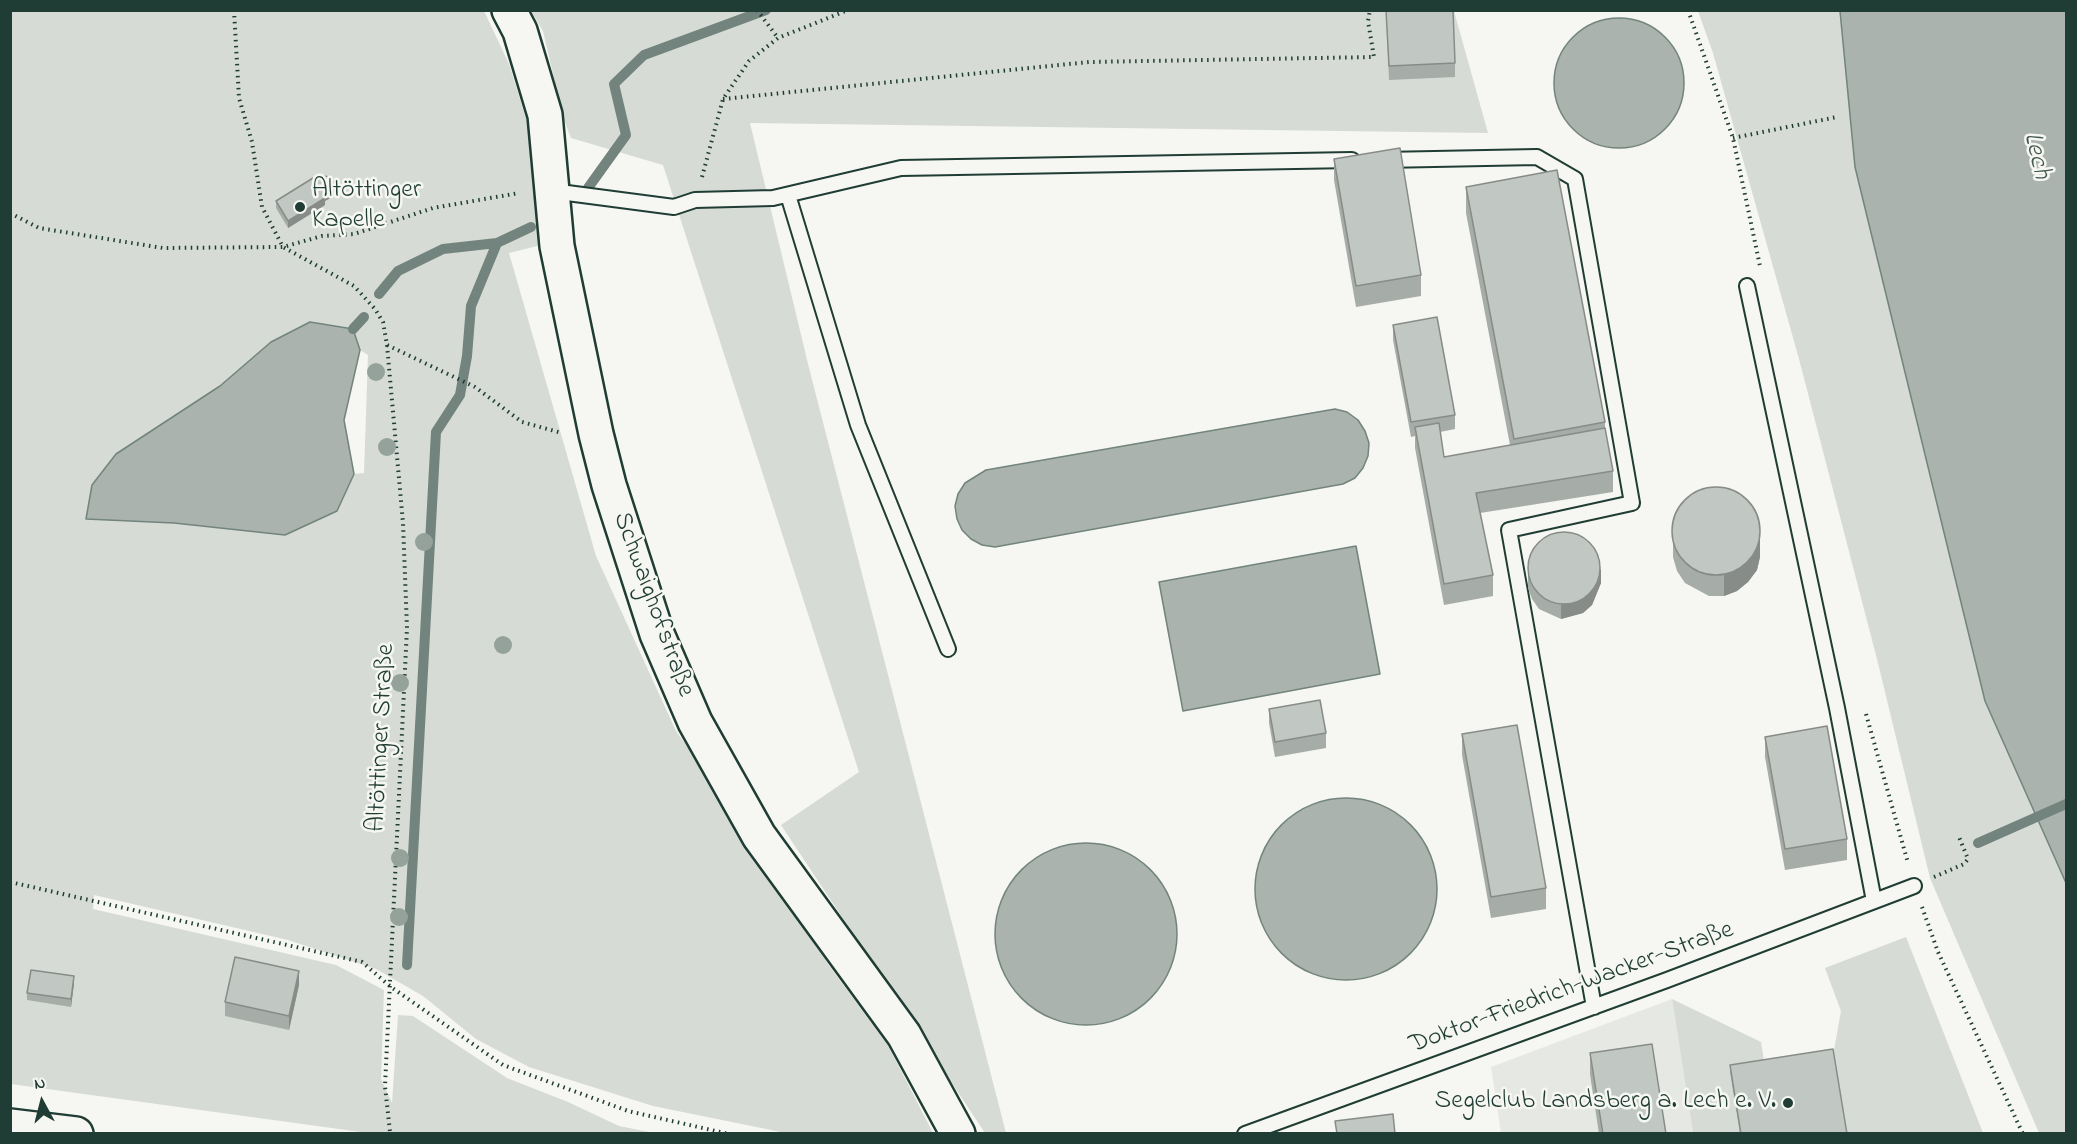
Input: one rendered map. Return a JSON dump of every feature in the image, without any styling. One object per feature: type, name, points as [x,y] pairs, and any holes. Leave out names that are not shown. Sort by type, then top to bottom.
[{"type":"main road","name":"Schwaighofstraße","points":[[509,10],[520,31],[545,115],[557,246],[596,434],[657,634],[695,722],[759,836],[904,1035],[958,1134]]},
{"type":"main road","points":[[10,1126],[76,1134]]},
{"type":"lane","points":[[552,191],[674,207],[695,200],[788,195],[902,168],[1537,157],[1575,179],[1632,503],[1509,530],[1594,1007]]},
{"type":"lane","points":[[788,195],[858,425],[948,649]]},
{"type":"lane","points":[[1748,286],[1837,708],[1874,901]]},
{"type":"lane","name":"Doktor-Friedrich-Wacker-Straße","points":[[1245,1134],[1594,1007],[1914,886]]},
{"type":"path","points":[[234,10],[239,98],[252,142],[262,207],[283,247]]},
{"type":"path","points":[[757,10],[778,38]]},
{"type":"path","points":[[695,200],[723,99],[749,61],[778,38],[848,10]]},
{"type":"path","points":[[723,99],[1089,62],[1374,57],[1368,21],[1370,10]]},
{"type":"path","points":[[1688,10],[1733,138],[1761,273]]},
{"type":"path","points":[[1733,138],[1837,117]]},
{"type":"path","points":[[10,213],[39,228],[163,248],[283,247],[322,236],[354,234],[433,208],[515,194],[552,191]]},
{"type":"path","name":"Altöttinger Straße","points":[[283,247],[354,286],[375,309],[383,322],[387,345],[403,523],[407,628],[385,1086],[390,1132]]},
{"type":"path","points":[[387,345],[475,387],[522,422],[570,436],[596,434]]},
{"type":"path","points":[[1865,713],[1914,886],[1938,952],[2023,1134]]},
{"type":"path","points":[[1943,874],[1964,864],[1968,859],[1959,837]]},
{"type":"path","points":[[10,882],[362,962],[391,987],[503,1065],[628,1111],[729,1134]]},
{"type":"shaded area","points":[[10,11],[484,11],[509,64],[532,138],[541,245],[509,253],[596,556],[676,731],[707,774],[828,964],[889,1047],[933,1133],[786,1133],[653,1106],[529,1067],[476,1039],[423,996],[376,969],[288,940],[94,895],[93,909],[336,965],[384,990],[381,1079],[392,1103],[398,1015],[413,1016],[507,1078],[568,1102],[619,1126],[654,1133],[368,1133],[11,1084]],"holes":[[[353,329],[360,350],[368,355],[364,473],[354,474],[337,511],[174,523],[86,519],[116,454],[220,386]]]},
{"type":"shaded area","points":[[531,11],[1454,11],[1488,133],[750,123],[809,368],[1006,1133],[985,1133],[781,825],[859,772],[663,165],[571,138],[563,117],[543,31]]},
{"type":"shaded area","points":[[1698,11],[1840,11],[1855,167],[1985,701],[2066,883],[2066,1133],[2039,1133],[1930,878],[1878,663],[1799,359],[1713,53]]},
{"type":"shaded area","points":[[1906,937],[1983,1133],[1846,1133],[1833,1056],[1841,1011],[1825,968]]},
{"type":"shaded area","points":[[1672,999],[1693,1133],[1501,1133],[1491,1067]]},
{"type":"shaded area","points":[[1672,999],[1761,1042],[1765,1067],[1730,1073],[1740,1133],[1693,1133]]},
{"type":"water","name":"Lech","points":[[1840,11],[2066,11],[2066,883],[1985,701],[1855,167]]},
{"type":"water","points":[[1619,18],[1644,23],[1665,37],[1679,58],[1684,83],[1679,108],[1665,129],[1644,143],[1619,148],[1594,143],[1573,129],[1559,108],[1554,83],[1559,58],[1573,37],[1594,23]]},
{"type":"water","points":[[310,322],[353,329],[360,350],[344,420],[354,474],[337,511],[285,535],[174,523],[86,519],[92,485],[116,454],[220,386],[271,342]]},
{"type":"water","points":[[1335,409],[1347,412],[1358,420],[1369,443],[1368,456],[1363,468],[1355,478],[1343,484],[995,547],[982,545],[971,539],[962,530],[957,519],[955,506],[958,494],[965,483],[986,470]]},
{"type":"water","points":[[1356,546],[1380,674],[1183,711],[1159,582]]},
{"type":"water","points":[[1346,798],[1381,805],[1410,825],[1430,854],[1437,889],[1430,924],[1410,953],[1381,973],[1346,980],[1311,973],[1282,953],[1262,924],[1255,889],[1262,854],[1282,825],[1311,805]]},
{"type":"water","points":[[1086,843],[1121,850],[1150,870],[1170,899],[1177,934],[1170,969],[1150,998],[1121,1018],[1086,1025],[1051,1018],[1022,998],[1002,969],[995,934],[1002,899],[1022,870],[1051,850]]},
{"type":"building","points":[[1386,10],[1453,10],[1455,63],[1389,66]]},
{"type":"building","points":[[1400,148],[1421,275],[1356,286],[1334,159]]},
{"type":"building","points":[[1557,170],[1605,422],[1514,439],[1466,187]]},
{"type":"building","name":"Altöttinger Kapelle","points":[[323,176],[330,177],[334,183],[332,190],[323,195],[325,198],[288,221],[276,201],[313,178],[315,182]]},
{"type":"building","points":[[1437,317],[1455,415],[1411,422],[1393,325]]},
{"type":"building","points":[[1439,423],[1444,457],[1605,428],[1613,471],[1476,493],[1493,575],[1444,584],[1415,427]]},
{"type":"building","points":[[1716,487],[1733,491],[1747,500],[1756,514],[1760,531],[1756,548],[1747,562],[1733,571],[1716,575],[1699,571],[1685,562],[1676,548],[1672,531],[1676,514],[1685,500],[1699,491]]},
{"type":"building","points":[[1564,532],[1584,538],[1594,548],[1600,568],[1594,588],[1584,598],[1564,604],[1544,598],[1534,588],[1528,568],[1534,548],[1544,538]]},
{"type":"building","points":[[1320,700],[1326,733],[1275,742],[1269,709]]},
{"type":"building","points":[[1517,725],[1546,888],[1491,897],[1462,734]]},
{"type":"building","points":[[1827,726],[1847,839],[1785,849],[1765,737]]},
{"type":"building","points":[[235,957],[299,971],[289,1016],[225,1002]]},
{"type":"building","points":[[31,970],[74,976],[71,999],[27,993]]},
{"type":"building","points":[[1652,1044],[1666,1134],[1603,1134],[1590,1053]]},
{"type":"building","name":"Segelclub Landsberg a. Lech e. V.","points":[[1833,1049],[1847,1134],[1741,1134],[1730,1065]]},
{"type":"building","points":[[1393,1114],[1395,1134],[1337,1134],[1335,1121]]},
{"type":"waterway","points":[[588,188],[626,135],[614,84],[644,55],[766,10]]},
{"type":"waterway","points":[[407,965],[436,432],[460,395],[467,356],[471,306],[497,243],[531,227]]},
{"type":"waterway","points":[[379,294],[398,271],[443,249],[497,243]]},
{"type":"waterway","points":[[353,329],[364,317]]},
{"type":"waterway","points":[[1978,843],[2066,804]]},
{"type":"place","name":"Altöttinger Kapelle","points":[[300,207]]},
{"type":"place","name":"Segelclub Landsberg a. Lech e. V.","points":[[1788,1103]]}]
